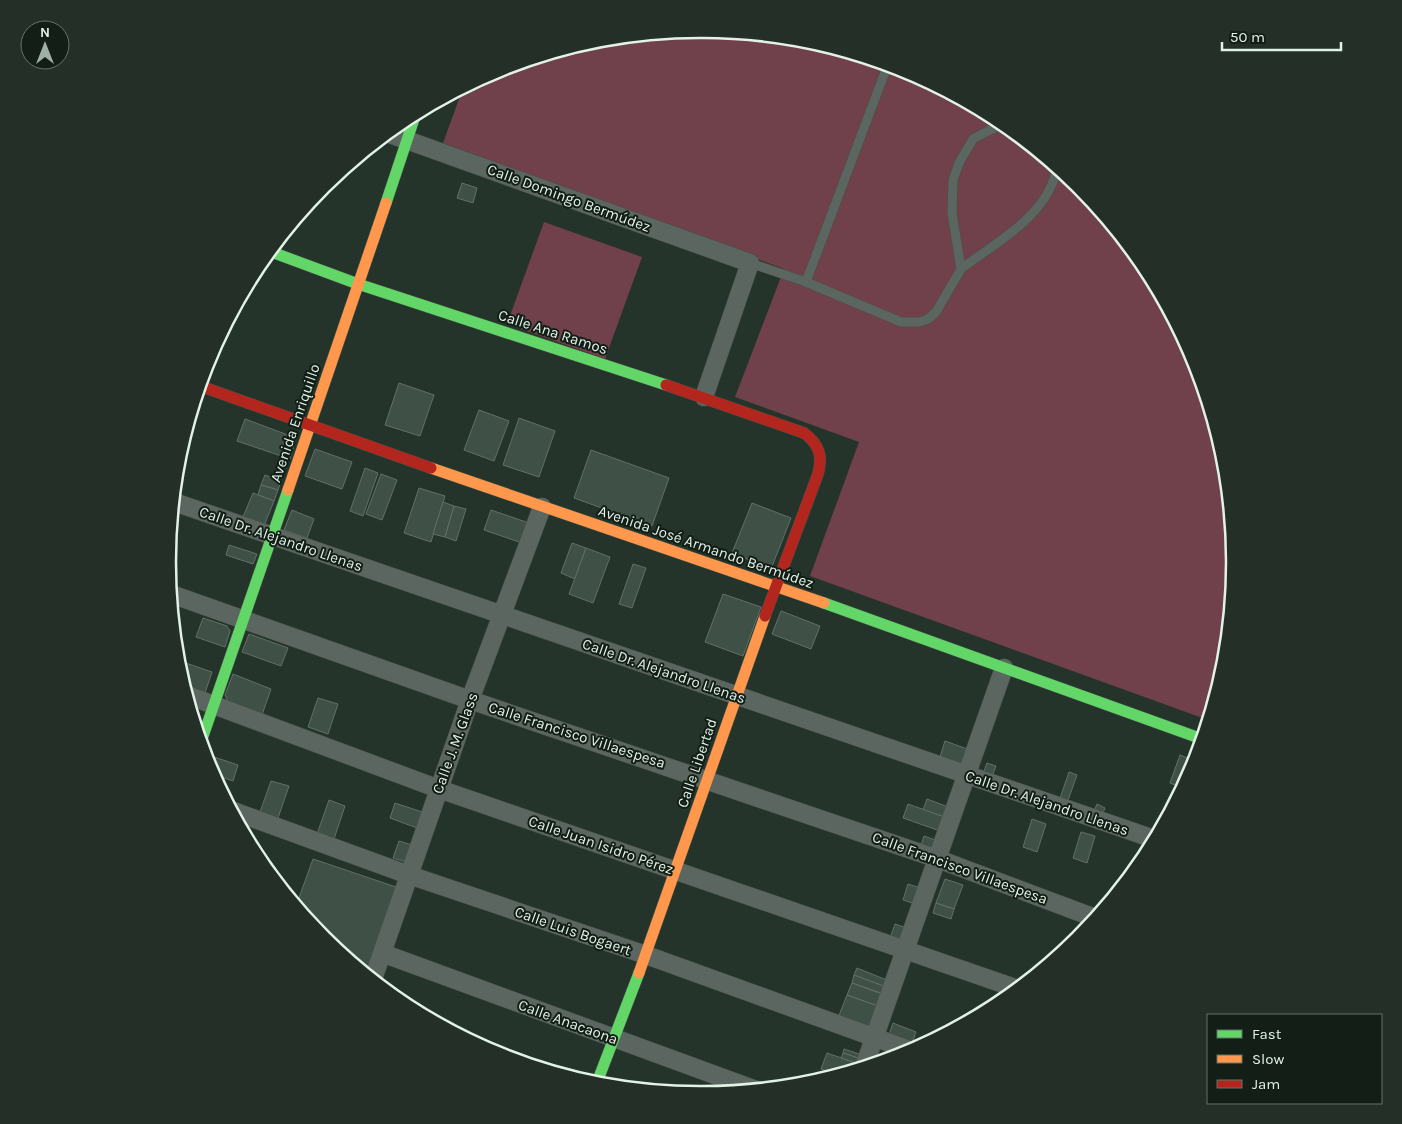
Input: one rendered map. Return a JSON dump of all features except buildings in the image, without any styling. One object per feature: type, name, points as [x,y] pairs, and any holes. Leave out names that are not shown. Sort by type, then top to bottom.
[{"type":"street","name":"Avenida Enriquillo","points":[[204,732],[312,424],[412,125]]},
{"type":"street","name":"Calle Domingo Bermúdez","points":[[396,136],[750,263]]},
{"type":"street","name":"Calle Ana Ramos","points":[[277,255],[358,284],[704,397],[804,434],[811,438],[820,451]]},
{"type":"street","points":[[704,397],[750,263]]},
{"type":"street","name":"Avenida José Armando Bermúdez","points":[[206,388],[542,507],[776,586],[1196,737]]},
{"type":"street","name":"Calle Libertad","points":[[599,1076],[646,955],[736,696],[794,534],[820,468],[820,451]]},
{"type":"street","name":"Calle Dr. Alejandro Llenas","points":[[180,504],[1147,837]]},
{"type":"street","name":"Calle J. M. Glass","points":[[375,972],[470,700],[542,507]]},
{"type":"street","name":"Calle Francisco Villaespesa","points":[[178,597],[470,700],[708,779],[938,859],[1088,915]]},
{"type":"street","points":[[866,1060],[1004,668]]},
{"type":"street","name":"Calle Juan Isidro Pérez","points":[[194,697],[439,788],[674,871],[906,948],[1009,986]]},
{"type":"street","name":"Calle Luis Bogaert","points":[[242,815],[409,875],[646,955],[901,1047]]},
{"type":"street","name":"Calle Anacaona","points":[[382,953],[741,1085]]},
{"type":"lane","points":[[806,282],[885,71]]},
{"type":"lane","points":[[961,270],[952,213],[953,180],[959,163],[973,139],[994,128]]},
{"type":"lane","points":[[750,263],[806,282],[901,322],[919,322],[928,319],[936,312],[961,270],[1025,221],[1042,201],[1055,176]]},
{"type":"shaded area","points":[[701,38],[769,42],[837,55],[870,65],[902,77],[963,108],[1020,146],[1072,191],[1117,243],[1155,300],[1186,361],[1198,393],[1208,426],[1221,494],[1226,562],[1221,630],[1208,698],[1202,718],[810,576],[859,442],[735,397],[784,269],[443,143],[460,97],[500,77],[565,55],[599,48],[633,42]]},
{"type":"shaded area","points":[[544,222],[642,257],[605,359],[507,324]]},
{"type":"traffic: fast","points":[[386,203],[412,125]]},
{"type":"traffic: fast","points":[[277,254],[358,284],[666,385]]},
{"type":"traffic: fast","points":[[204,732],[288,490]]},
{"type":"traffic: fast","points":[[824,603],[1196,737]]},
{"type":"traffic: fast","points":[[599,1076],[639,973]]},
{"type":"traffic: slow","points":[[288,490],[386,203]]},
{"type":"traffic: slow","points":[[431,468],[824,603]]},
{"type":"traffic: slow","points":[[639,973],[765,616]]},
{"type":"traffic: jam","points":[[666,385],[804,433],[816,446],[820,456],[818,474],[765,616]]},
{"type":"traffic: jam","points":[[206,388],[431,468]]}]
